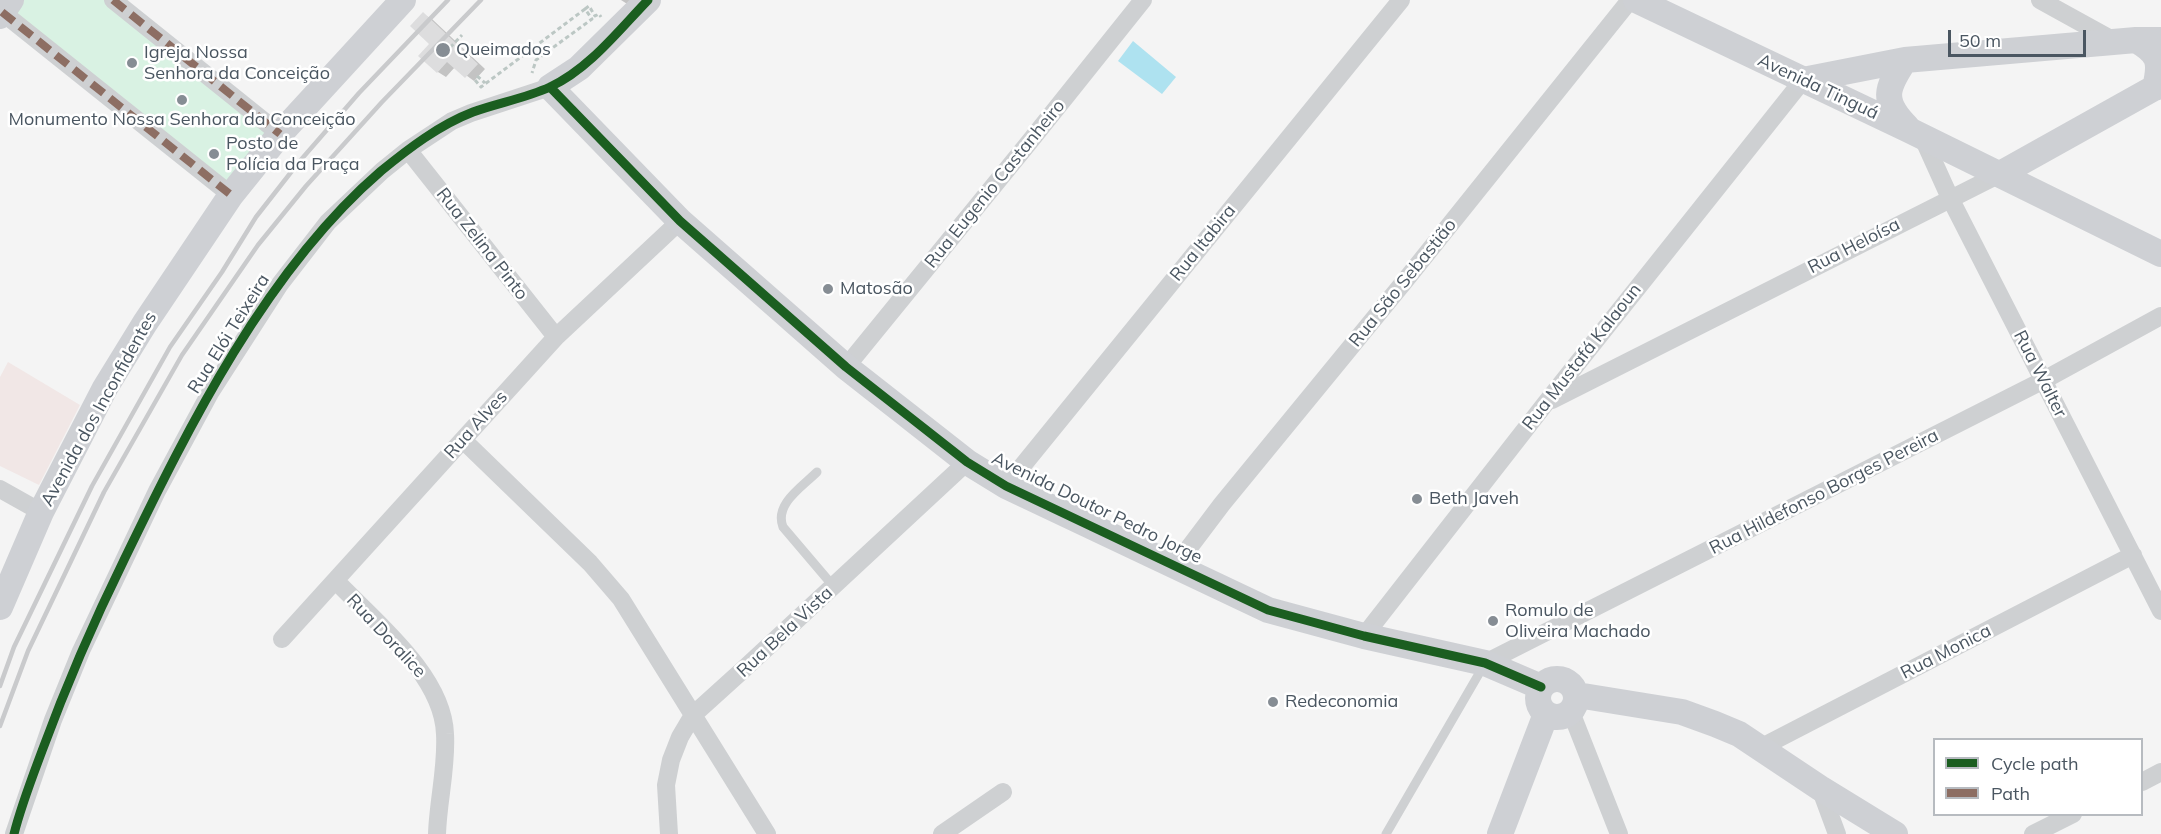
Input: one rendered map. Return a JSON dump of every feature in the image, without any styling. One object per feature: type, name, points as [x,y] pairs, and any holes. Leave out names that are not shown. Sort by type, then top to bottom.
[{"type":"street","points":[[114,0],[280,134]]},
{"type":"street","name":"Avenida dos Inconfidentes","points":[[0,607],[41,512],[105,388],[145,323],[231,195],[280,134],[403,0]]},
{"type":"street","name":"Rua Elói Teixeira","points":[[14,834],[53,720],[86,641],[157,491],[210,393],[250,328],[300,256],[348,202],[408,150],[452,121],[550,87],[579,68],[648,0]]},
{"type":"street","name":"Rua Eugenio Castanheiro","points":[[846,367],[1024,150],[1143,0]]},
{"type":"street","name":"Rua Itabira","points":[[1006,486],[1401,0]]},
{"type":"street","name":"Rua São Sebastião","points":[[1176,565],[1222,504],[1397,292],[1630,0]]},
{"type":"street","name":"Avenida Tinguá","points":[[1636,0],[1916,133],[2161,254]]},
{"type":"street","points":[[2040,0],[2138,41],[2153,51],[2160,65],[2158,86]]},
{"type":"street","points":[[4,9],[231,195]]},
{"type":"street","points":[[1803,80],[1905,60],[2138,41]]},
{"type":"street","points":[[1905,60],[1890,85],[1889,101],[1897,117],[1916,133]]},
{"type":"street","name":"Rua Mustafá Kalaoun","points":[[1364,636],[1803,80]]},
{"type":"street","name":"Rua Heloísa","points":[[1545,404],[2000,174],[2158,86]]},
{"type":"street","name":"Avenida Doutor Pedro Jorge","points":[[550,87],[680,221],[846,367],[967,462],[1006,486],[1268,610],[1364,636],[1485,663],[1541,687]]},
{"type":"street","name":"Rua Walter","points":[[1916,133],[2161,611]]},
{"type":"street","name":"Rua Zelina Pinto","points":[[408,150],[556,337]]},
{"type":"street","name":"Rua Alves","points":[[282,639],[556,337],[680,221]]},
{"type":"street","name":"Rua Hildefonso Borges Pereira","points":[[1485,663],[2044,380],[2161,316]]},
{"type":"street","points":[[463,440],[590,563],[613,590],[635,619],[767,834]]},
{"type":"street","name":"Rua Bela Vista","points":[[669,834],[666,785],[671,760],[680,737],[693,715],[967,462]]},
{"type":"street","points":[[0,489],[41,512]]},
{"type":"street","name":"Rua Monica","points":[[1760,748],[2133,555]]},
{"type":"street","name":"Rua Doralice","points":[[336,581],[403,650],[427,679],[436,696],[443,716],[445,734],[437,834]]},
{"type":"street","points":[[1500,834],[1565,707],[1569,682],[1562,679],[1547,682],[1541,687],[1538,694],[1541,709],[1565,707],[1682,712],[1739,734],[1895,834]]},
{"type":"street","points":[[1565,707],[1619,834]]},
{"type":"street","points":[[2143,781],[2161,772]]},
{"type":"street","points":[[1820,788],[1837,834]]},
{"type":"street","points":[[942,834],[1003,792]]},
{"type":"street","points":[[2033,834],[2069,816]]},
{"type":"lane","points":[[817,472],[784,505],[780,516],[783,527],[834,587]]},
{"type":"lane","points":[[1386,834],[1485,663]]},
{"type":"path","points":[[474,80],[481,87],[589,6],[596,16],[598,14]]},
{"type":"path","points":[[536,60],[592,19],[585,9]]},
{"type":"path","points":[[446,53],[462,35]]},
{"type":"path","points":[[477,76],[485,84]]},
{"type":"shaded area","points":[[8,362],[80,405],[39,485],[0,466],[0,377]]},
{"type":"green space","points":[[11,0],[113,0],[280,134],[231,195],[2,12]]},
{"type":"water","points":[[1133,41],[1176,77],[1162,94],[1118,61]]},
{"type":"building","name":"Queimados","points":[[423,12],[478,64],[465,78],[447,62],[437,73],[418,56],[429,44],[410,26]]},
{"type":"railway","points":[[0,686],[14,647],[92,486],[170,347],[222,272],[256,217],[299,162],[359,93],[448,0]]},
{"type":"railway","points":[[0,726],[28,651],[104,492],[182,355],[258,245],[306,186],[382,102],[481,0]]},
{"type":"marked path","points":[[113,0],[280,134]]},
{"type":"marked path","points":[[2,12],[231,195]]},
{"type":"cycle path","points":[[14,834],[70,679],[101,607],[149,509],[175,457],[234,352],[266,302],[301,255],[340,211],[381,171],[413,146],[460,117],[541,91],[564,79],[603,48],[648,0]]},
{"type":"cycle path","points":[[550,87],[680,221],[846,367],[967,462],[1006,486],[1268,610],[1364,636],[1485,663],[1541,687]]},
{"type":"place","name":"Queimados","points":[[443,50]]},
{"type":"place","name":"Igreja Nossa Senhora da Conceição","points":[[132,63]]},
{"type":"place","name":"Monumento Nossa Senhora da Conceição","points":[[182,100]]},
{"type":"place","name":"Posto de Polícia da Praça","points":[[214,154]]},
{"type":"place","name":"Matosão","points":[[828,289]]},
{"type":"place","name":"Beth Javeh","points":[[1417,499]]},
{"type":"place","name":"Romulo de Oliveira Machado","points":[[1493,621]]},
{"type":"place","name":"Redeconomia","points":[[1273,702]]}]
